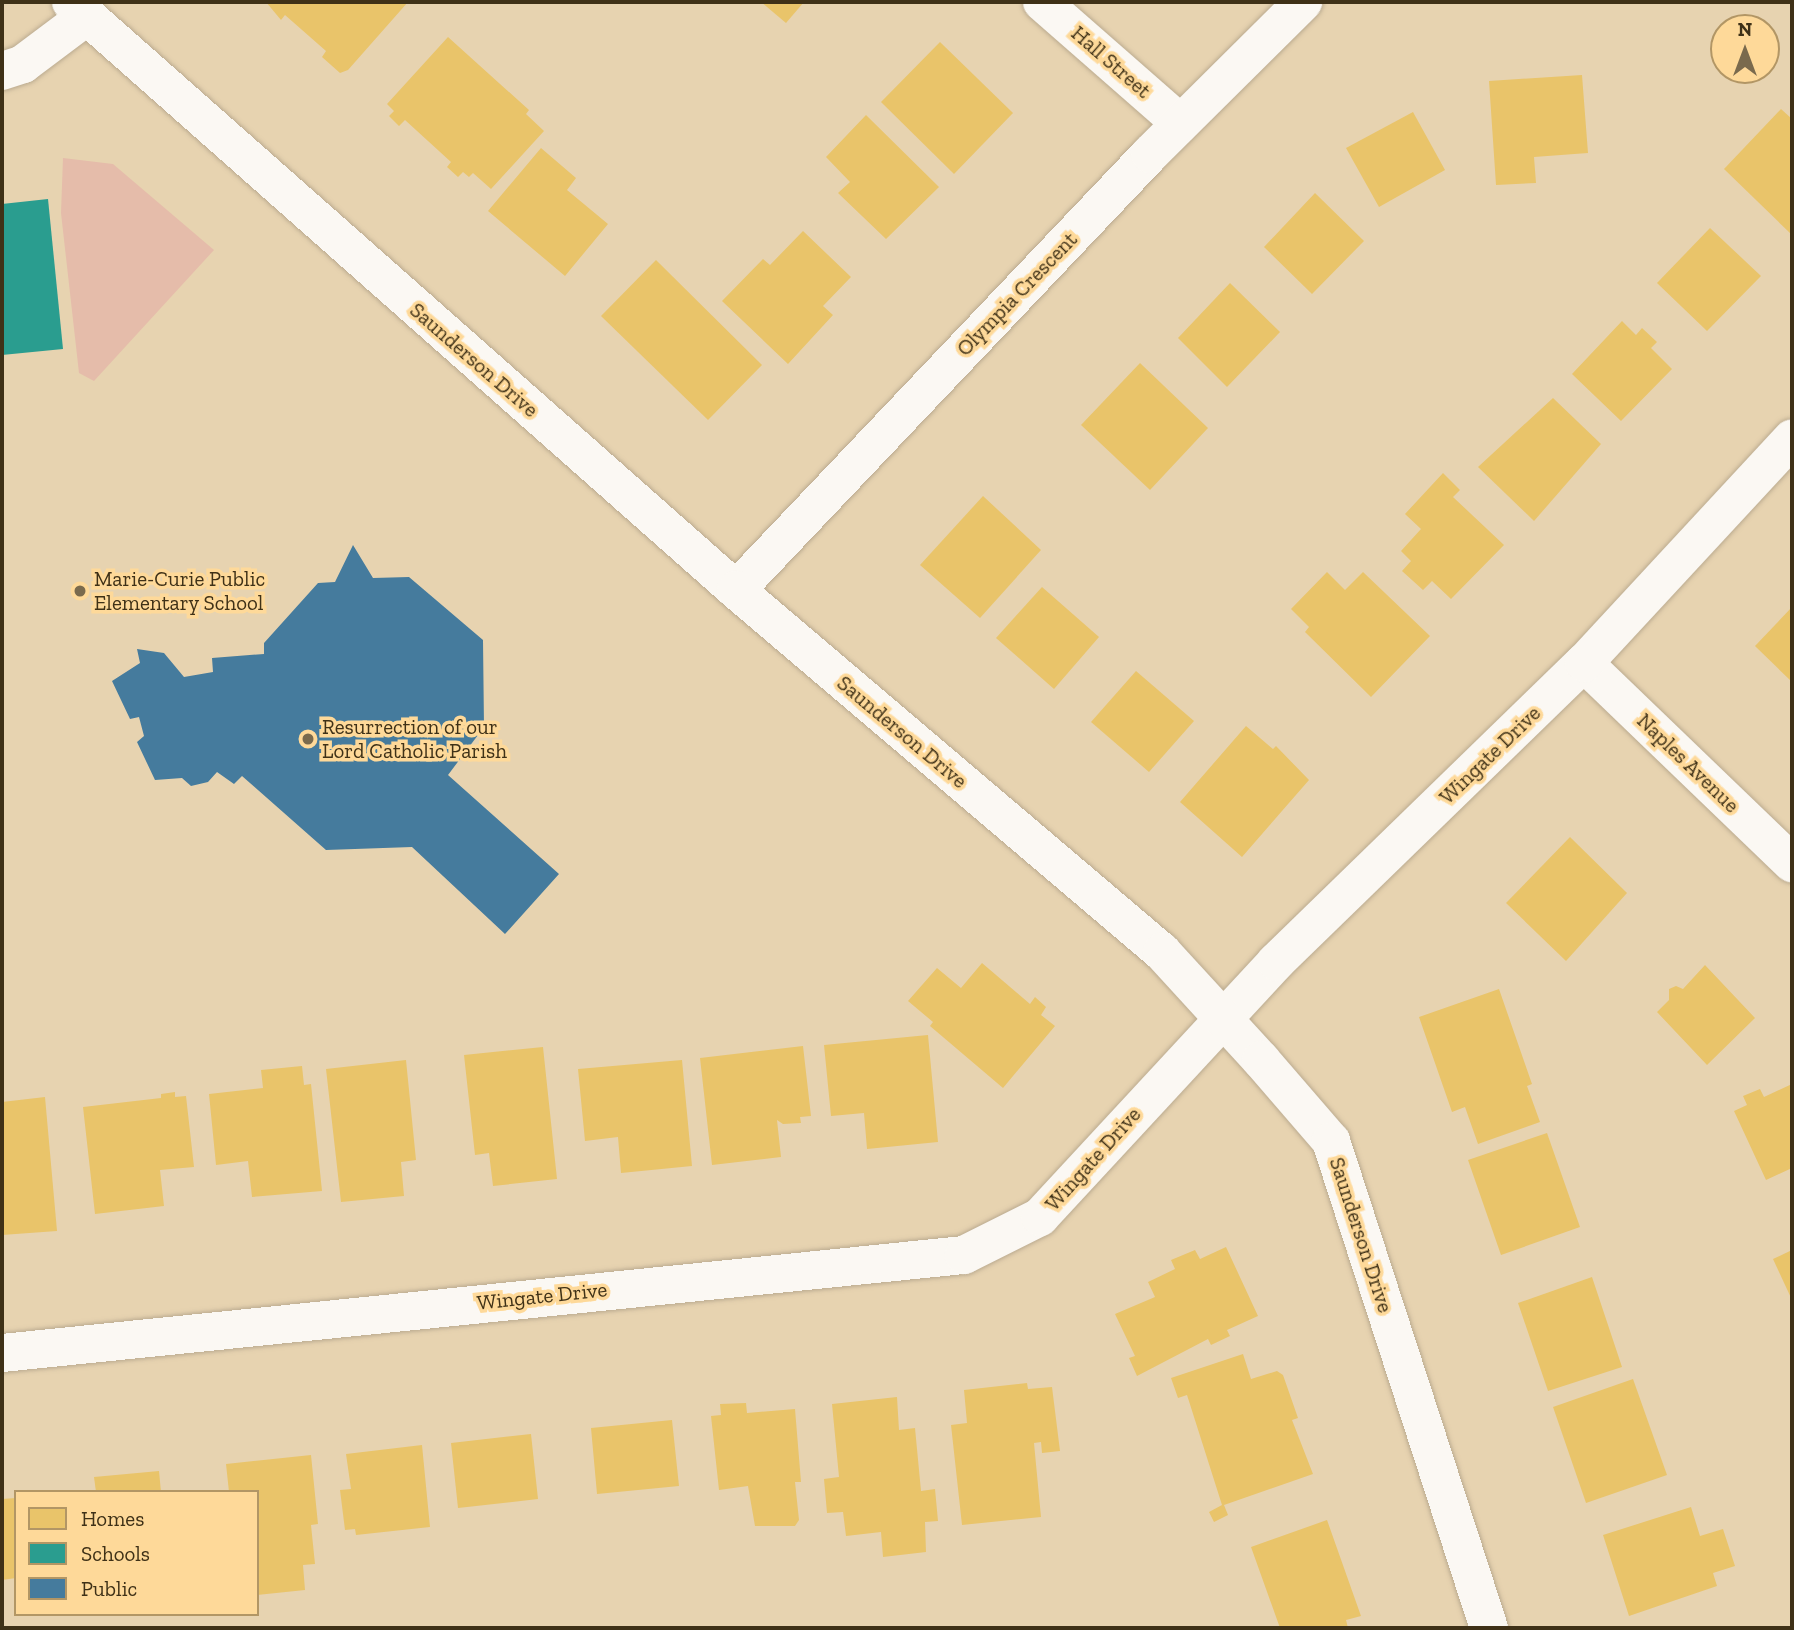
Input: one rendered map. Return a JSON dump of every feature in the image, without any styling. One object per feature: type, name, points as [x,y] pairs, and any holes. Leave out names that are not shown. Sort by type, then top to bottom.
[{"type":"street","name":"Hall Street","points":[[1042,2],[1180,123]]},
{"type":"street","name":"Olympia Crescent","points":[[736,590],[1180,123],[1303,2]]},
{"type":"street","points":[[2,71],[23,64],[79,9]]},
{"type":"street","name":"Saunderson Drive","points":[[79,9],[736,590],[1162,952],[1331,1141],[1489,1628]]},
{"type":"street","name":"Wingate Drive","points":[[2,1353],[964,1255],[1040,1217],[1223,1018],[1584,663],[1792,438]]},
{"type":"street","name":"Naples Avenue","points":[[1584,663],[1792,863]]},
{"type":"shaded area","points":[[63,158],[113,164],[214,250],[94,381],[79,373],[61,213]]},
{"type":"building: Homes","points":[[266,2],[408,2],[348,70],[340,73],[322,57],[326,51],[285,15],[281,20]]},
{"type":"building: Homes","points":[[761,2],[804,2],[786,23]]},
{"type":"building: Homes","points":[[448,37],[529,110],[526,114],[544,131],[491,189],[473,173],[469,177],[463,172],[458,177],[447,167],[451,162],[405,120],[399,126],[389,116],[394,111],[387,104]]},
{"type":"building: Homes","points":[[940,42],[1013,113],[954,174],[881,102]]},
{"type":"building: Homes","points":[[1582,75],[1588,153],[1534,157],[1536,183],[1496,185],[1489,81]]},
{"type":"building: Homes","points":[[1781,109],[1792,119],[1792,235],[1724,169]]},
{"type":"building: Homes","points":[[1413,112],[1445,170],[1379,207],[1346,148]]},
{"type":"building: Homes","points":[[866,115],[939,187],[886,239],[838,193],[850,182],[826,157]]},
{"type":"building: Homes","points":[[541,148],[576,178],[567,190],[608,224],[565,276],[488,211]]},
{"type":"building: Homes","points":[[1315,193],[1364,241],[1312,294],[1264,247]]},
{"type":"building: Homes","points":[[1710,228],[1761,276],[1707,331],[1657,283]]},
{"type":"building: Homes","points":[[803,231],[851,277],[823,306],[833,315],[788,364],[722,301],[763,259],[770,265]]},
{"type":"building: Homes","points":[[656,260],[762,365],[708,420],[601,316]]},
{"type":"building: Homes","points":[[1230,283],[1280,332],[1227,387],[1178,338]]},
{"type":"building: Homes","points":[[1622,321],[1636,335],[1642,328],[1657,342],[1651,348],[1672,369],[1621,421],[1572,374]]},
{"type":"building: Homes","points":[[1140,363],[1208,428],[1150,490],[1081,425]]},
{"type":"building: Homes","points":[[1553,398],[1601,444],[1534,521],[1478,467]]},
{"type":"building: Homes","points":[[1443,473],[1460,490],[1453,497],[1504,545],[1451,599],[1432,581],[1423,590],[1402,571],[1411,561],[1401,551],[1421,529],[1405,514]]},
{"type":"building: Homes","points":[[983,496],[1041,550],[980,618],[920,565]]},
{"type":"building: Homes","points":[[1327,572],[1345,590],[1363,572],[1430,636],[1371,697],[1305,632],[1309,627],[1291,609]]},
{"type":"building: Homes","points":[[1042,587],[1099,637],[1054,689],[996,638]]},
{"type":"building: Homes","points":[[1792,607],[1792,682],[1755,646]]},
{"type":"building: Homes","points":[[1136,671],[1194,721],[1149,772],[1091,722]]},
{"type":"building: Homes","points":[[1246,726],[1273,749],[1276,746],[1309,780],[1242,857],[1180,802]]},
{"type":"building: Homes","points":[[1570,837],[1627,893],[1566,961],[1506,903]]},
{"type":"building: Homes","points":[[982,963],[1030,1004],[1035,997],[1046,1007],[1041,1015],[1055,1026],[1003,1088],[930,1026],[933,1022],[908,1001],[937,968],[961,988]]},
{"type":"building: Homes","points":[[1705,965],[1755,1018],[1707,1065],[1657,1012],[1669,1000],[1669,989],[1676,986],[1683,989]]},
{"type":"building: Homes","points":[[1499,989],[1532,1084],[1527,1086],[1540,1122],[1478,1144],[1465,1107],[1452,1112],[1419,1017]]},
{"type":"building: Homes","points":[[928,1035],[938,1142],[867,1149],[864,1113],[831,1116],[824,1045]]},
{"type":"building: Homes","points":[[803,1046],[811,1116],[800,1117],[801,1123],[783,1124],[777,1120],[781,1157],[712,1165],[700,1058]]},
{"type":"building: Homes","points":[[543,1047],[557,1179],[493,1186],[489,1153],[475,1155],[464,1055]]},
{"type":"building: Homes","points":[[406,1060],[416,1160],[401,1162],[404,1196],[341,1202],[326,1069]]},
{"type":"building: Homes","points":[[682,1060],[692,1166],[621,1173],[618,1137],[585,1141],[578,1069]]},
{"type":"building: Homes","points":[[302,1066],[304,1085],[311,1084],[322,1191],[252,1197],[248,1161],[216,1165],[209,1094],[263,1088],[261,1070]]},
{"type":"building: Homes","points":[[1792,1084],[1792,1168],[1766,1180],[1734,1111],[1747,1105],[1743,1096],[1760,1089],[1764,1097]]},
{"type":"building: Homes","points":[[175,1092],[175,1097],[186,1096],[194,1167],[160,1170],[164,1206],[95,1214],[83,1107],[161,1098],[161,1094]]},
{"type":"building: Homes","points":[[45,1097],[57,1231],[2,1235],[2,1102]]},
{"type":"building: Homes","points":[[1547,1133],[1580,1227],[1501,1255],[1468,1160]]},
{"type":"building: Homes","points":[[1226,1247],[1258,1316],[1227,1330],[1230,1336],[1211,1345],[1208,1339],[1137,1376],[1129,1358],[1135,1356],[1115,1314],[1155,1297],[1148,1282],[1175,1269],[1171,1260],[1195,1250],[1200,1259]]},
{"type":"building: Homes","points":[[1792,1250],[1792,1300],[1773,1259]]},
{"type":"building: Homes","points":[[1592,1277],[1622,1367],[1548,1391],[1518,1303]]},
{"type":"building: Homes","points":[[1243,1354],[1251,1379],[1277,1371],[1283,1375],[1298,1418],[1292,1420],[1313,1474],[1224,1505],[1228,1515],[1214,1522],[1209,1512],[1222,1505],[1187,1395],[1178,1398],[1171,1378]]},
{"type":"building: Homes","points":[[1633,1379],[1667,1475],[1586,1503],[1553,1407]]},
{"type":"building: Homes","points":[[1027,1383],[1028,1389],[1052,1387],[1060,1451],[1042,1453],[1041,1442],[1034,1443],[1041,1517],[962,1525],[951,1425],[967,1423],[964,1390]]},
{"type":"building: Homes","points":[[897,1397],[899,1430],[915,1428],[921,1491],[935,1489],[938,1521],[925,1522],[926,1552],[883,1557],[881,1532],[846,1536],[843,1512],[827,1513],[824,1479],[839,1477],[832,1404]]},
{"type":"building: Homes","points":[[746,1403],[747,1413],[795,1409],[801,1482],[795,1482],[799,1520],[795,1526],[755,1526],[748,1486],[719,1490],[711,1416],[721,1415],[720,1404]]},
{"type":"building: Homes","points":[[672,1420],[679,1486],[597,1494],[591,1428]]},
{"type":"building: Homes","points":[[531,1434],[538,1499],[458,1508],[451,1443]]},
{"type":"building: Homes","points":[[422,1445],[430,1527],[356,1535],[355,1529],[345,1530],[340,1490],[351,1489],[346,1454]]},
{"type":"building: Homes","points":[[311,1455],[318,1524],[311,1525],[315,1564],[303,1565],[305,1590],[259,1595],[259,1490],[229,1490],[226,1464]]},
{"type":"building: Homes","points":[[159,1471],[161,1490],[96,1490],[94,1477]]},
{"type":"building: Homes","points":[[14,1498],[14,1578],[2,1580],[2,1499]]},
{"type":"building: Homes","points":[[1691,1507],[1700,1536],[1723,1529],[1735,1566],[1713,1573],[1717,1586],[1629,1616],[1603,1535]]},
{"type":"building: Homes","points":[[1327,1520],[1361,1616],[1346,1620],[1348,1628],[1280,1628],[1251,1547]]},
{"type":"building: Schools","points":[[48,199],[63,349],[2,355],[2,204]]},
{"type":"building: Public","name":"Resurrection of our Lord Catholic Parish","points":[[353,545],[373,578],[409,577],[483,640],[484,727],[448,775],[559,874],[505,934],[412,847],[326,850],[242,776],[234,784],[217,772],[208,782],[191,786],[182,778],[155,780],[137,742],[144,736],[139,717],[130,719],[112,681],[140,663],[137,649],[164,653],[184,677],[213,672],[212,658],[264,654],[264,643],[318,583],[335,582]]},
{"type":"place","name":"Marie-Curie Public Elementary School","points":[[80,591]]},
{"type":"place","name":"Resurrection of our Lord Catholic Parish","points":[[308,739]]}]
